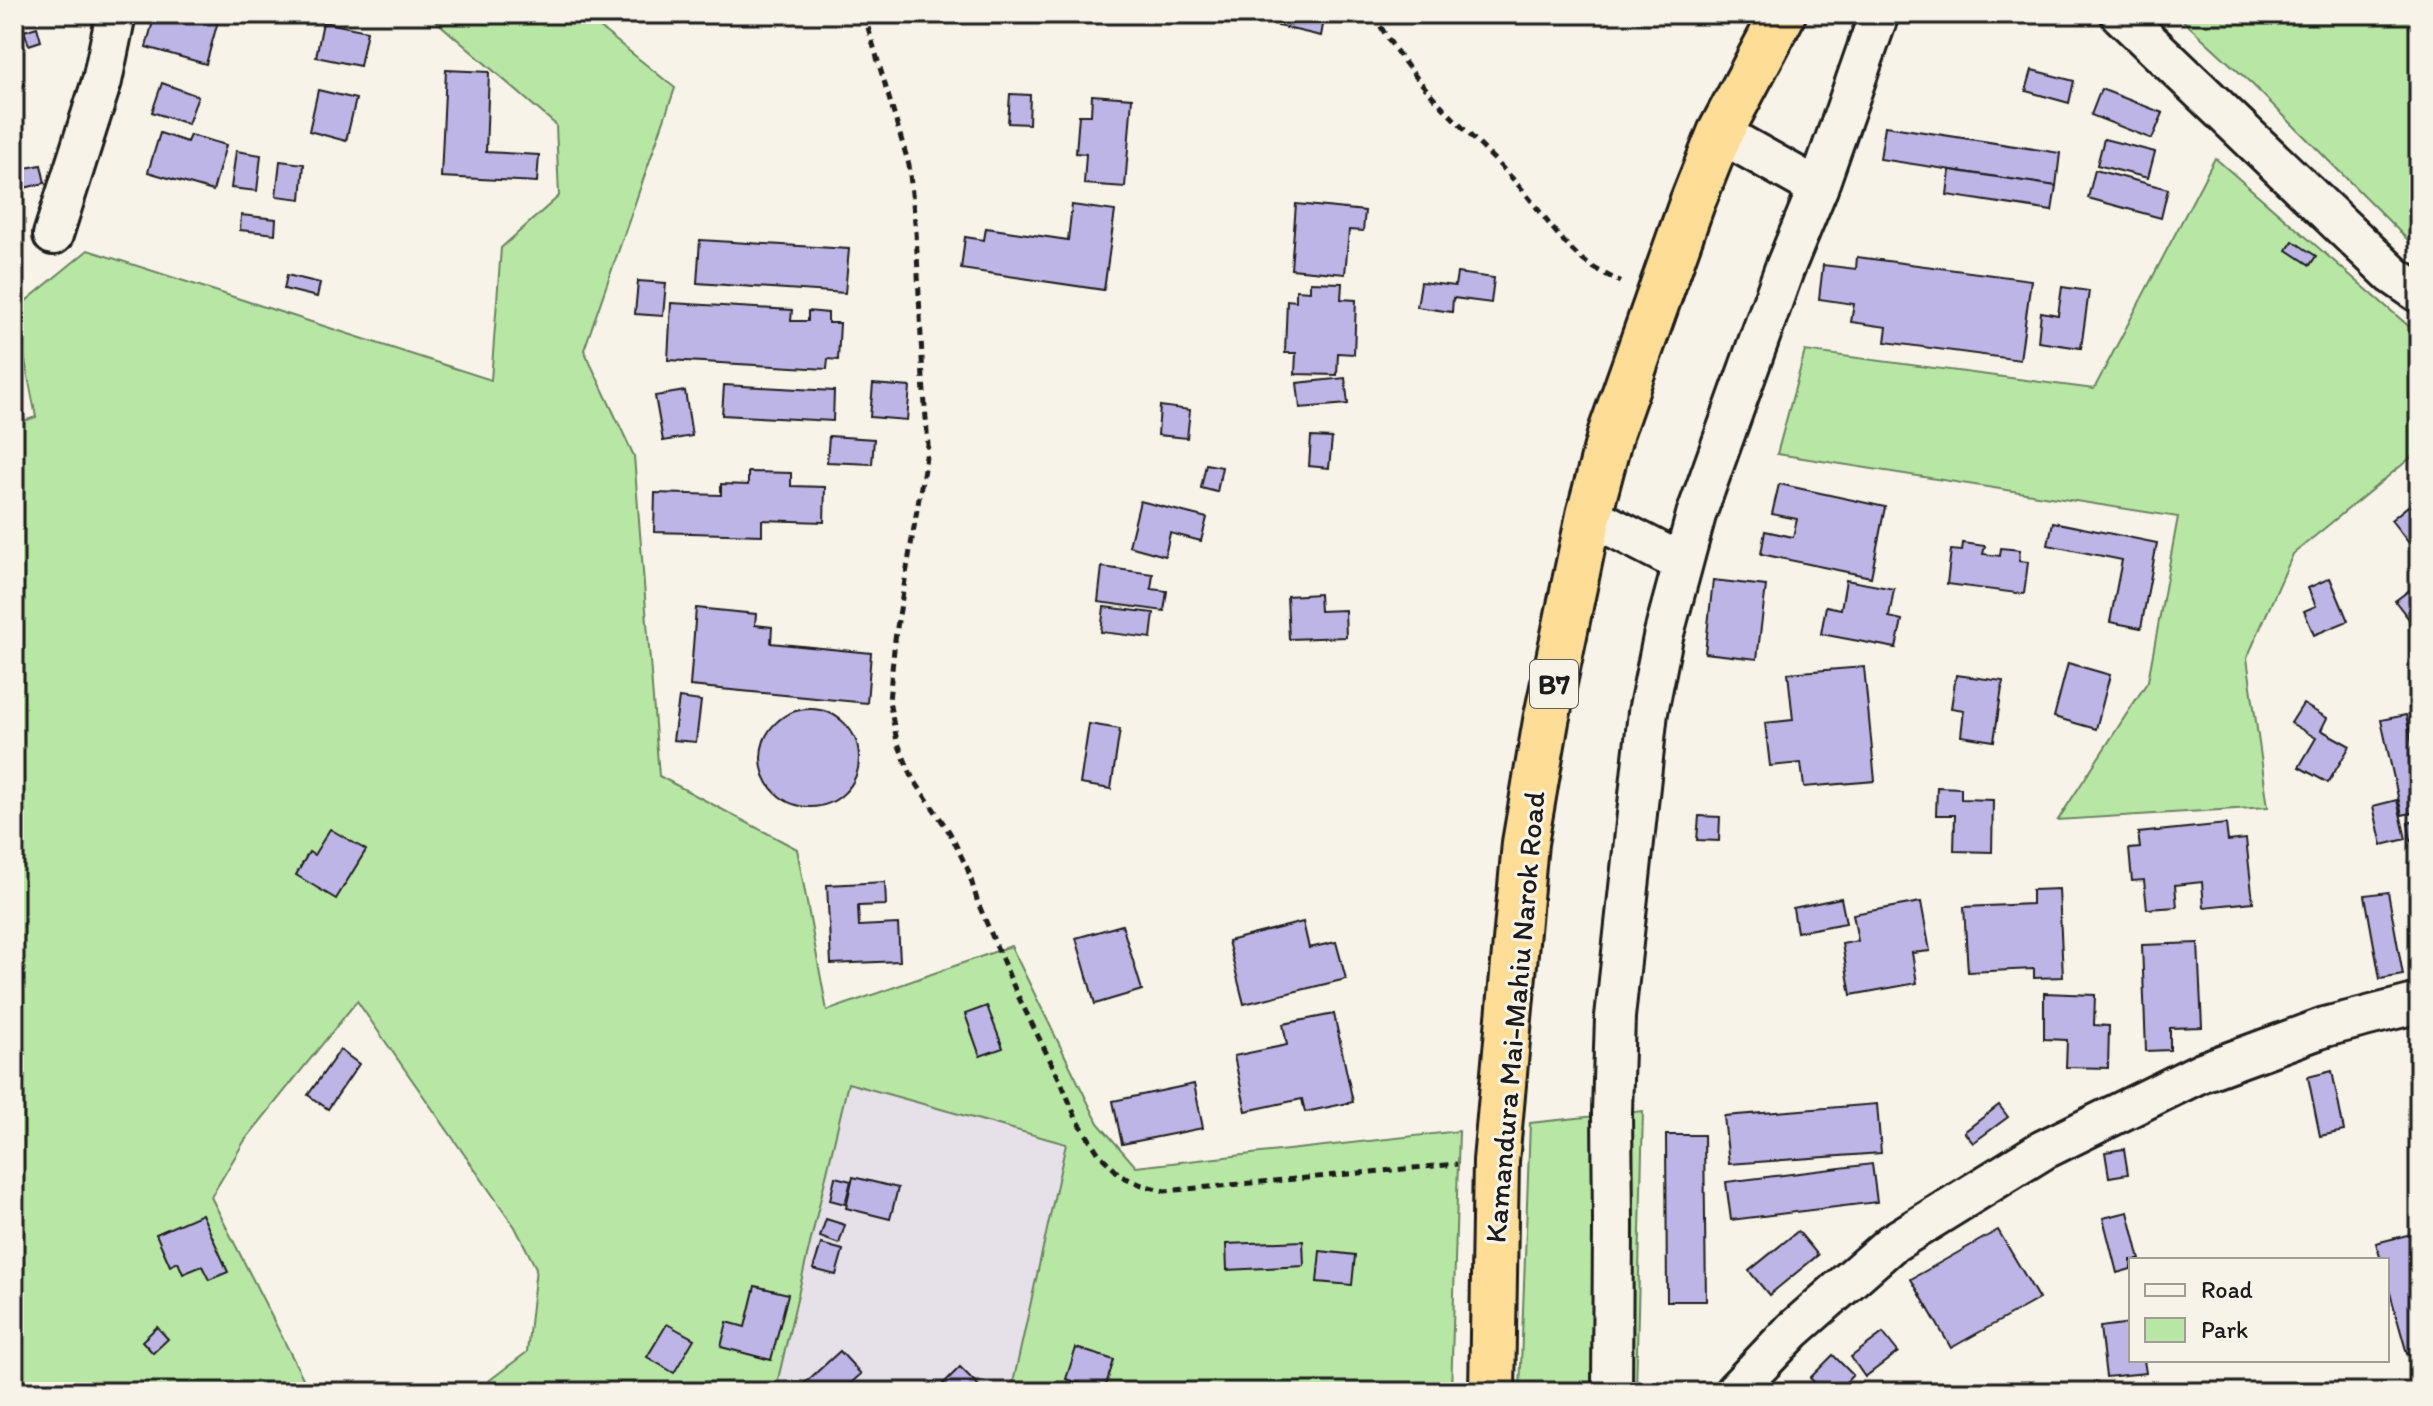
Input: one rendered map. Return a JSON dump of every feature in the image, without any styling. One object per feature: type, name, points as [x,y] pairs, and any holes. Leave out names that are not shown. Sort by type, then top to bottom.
[{"type":"highway","name":"Kamandura Mai-Mahiu Narok Road","points":[[1492,1392],[1496,1161],[1525,843],[1546,721],[1589,515],[1611,432],[1692,203],[1720,133],[1783,14]]},
{"type":"street","points":[[53,235],[102,81],[116,14]]},
{"type":"street","points":[[1612,1392],[1615,1017],[1648,712],[1663,637],[1696,515],[1784,270],[1818,188],[1879,14]]},
{"type":"street","points":[[2120,14],[2393,275],[2419,293]]},
{"type":"street","points":[[1720,133],[1818,188]]},
{"type":"street","points":[[1589,515],[1682,563]]},
{"type":"street","points":[[1734,1392],[1793,1330],[1891,1244],[2043,1150],[2202,1072],[2325,1027],[2419,1003]]},
{"type":"path","points":[[864,14],[909,165],[918,262],[928,445],[895,639],[889,701],[897,741],[912,777],[950,833],[962,857],[1017,994],[1076,1118],[1099,1154],[1121,1176],[1165,1191],[1496,1161]]},
{"type":"path","points":[[1374,14],[1384,33],[1425,89],[1513,179],[1544,218],[1588,263],[1623,284],[1659,298]]},
{"type":"shaded area","points":[[848,1083],[1067,1144],[1011,1392],[775,1392]]},
{"type":"green space","points":[[428,14],[583,14],[675,88],[584,350],[634,456],[659,776],[797,849],[827,1011],[1011,946],[1098,1123],[1136,1167],[1459,1131],[1451,1392],[1011,1392],[1066,1144],[848,1083],[775,1392],[474,1392],[527,1352],[536,1268],[515,1227],[357,1001],[245,1140],[211,1197],[310,1392],[14,1392],[14,424],[36,417],[15,310],[88,250],[491,380],[501,248],[559,196],[556,125]]},
{"type":"green space","points":[[2176,14],[2419,14],[2419,251],[2253,85]]},
{"type":"green space","points":[[2215,158],[2419,335],[2419,451],[2293,554],[2247,658],[2268,807],[2058,820],[2148,681],[2178,517],[1777,454],[1805,351],[2094,389]]},
{"type":"green space","points":[[1643,1111],[1636,1392],[1520,1392],[1530,1123]]},
{"type":"building","points":[[155,14],[220,14],[206,64],[146,47]]},
{"type":"building","points":[[1281,14],[1325,14],[1321,36],[1278,26]]},
{"type":"building","points":[[323,22],[367,31],[360,66],[316,57]]},
{"type":"building","points":[[37,27],[41,41],[29,45],[24,31]]},
{"type":"building","points":[[446,70],[489,72],[486,152],[539,155],[537,182],[441,177]]},
{"type":"building","points":[[2032,70],[2074,81],[2069,103],[2026,91]]},
{"type":"building","points":[[162,83],[198,96],[188,124],[152,112]]},
{"type":"building","points":[[2101,89],[2163,113],[2152,139],[2091,115]]},
{"type":"building","points":[[318,90],[356,99],[346,141],[309,131]]},
{"type":"building","points":[[1010,94],[1030,95],[1029,124],[1008,123]]},
{"type":"building","points":[[1092,95],[1132,98],[1125,187],[1084,184],[1086,154],[1076,153],[1079,115],[1091,115]]},
{"type":"building","points":[[1885,126],[2060,153],[2056,186],[1880,159]]},
{"type":"building","points":[[160,133],[187,142],[190,135],[226,145],[213,191],[148,172]]},
{"type":"building","points":[[2104,139],[2155,152],[2148,178],[2097,165]]},
{"type":"building","points":[[236,151],[261,155],[257,191],[231,188]]},
{"type":"building","points":[[280,161],[304,164],[301,199],[276,196]]},
{"type":"building","points":[[41,165],[45,183],[20,189],[16,170]]},
{"type":"building","points":[[1950,170],[2056,186],[2052,211],[1947,195]]},
{"type":"building","points":[[2095,170],[2168,189],[2161,218],[2088,198]]},
{"type":"building","points":[[1296,204],[1365,211],[1363,231],[1349,230],[1345,274],[1291,269]]},
{"type":"building","points":[[1072,205],[1115,211],[1104,290],[961,269],[965,237],[984,240],[986,228],[1068,240]]},
{"type":"building","points":[[241,215],[276,219],[275,234],[240,230]]},
{"type":"building","points":[[700,240],[849,249],[845,293],[697,283]]},
{"type":"building","points":[[2293,241],[2316,256],[2310,265],[2287,250]]},
{"type":"building","points":[[1857,257],[2031,280],[2020,360],[1885,342],[1887,327],[1851,322],[1854,304],[1819,299],[1823,265],[1856,269]]},
{"type":"building","points":[[1457,273],[1494,278],[1491,303],[1453,298],[1452,312],[1417,307],[1421,282],[1455,286]]},
{"type":"building","points":[[287,275],[320,283],[317,297],[284,289]]},
{"type":"building","points":[[638,281],[666,283],[663,316],[635,314]]},
{"type":"building","points":[[1310,282],[1342,283],[1341,299],[1356,300],[1354,354],[1338,353],[1337,375],[1295,374],[1296,353],[1285,353],[1287,300],[1296,301],[1296,290],[1310,291]]},
{"type":"building","points":[[2062,287],[2089,291],[2081,348],[2038,342],[2041,312],[2058,315]]},
{"type":"building","points":[[671,303],[792,310],[791,321],[808,321],[808,311],[828,313],[828,323],[840,323],[838,360],[828,359],[827,369],[668,360]]},
{"type":"building","points":[[1345,378],[1348,404],[1300,408],[1297,383]]},
{"type":"building","points":[[873,384],[910,387],[907,420],[870,417]]},
{"type":"building","points":[[724,385],[834,391],[833,421],[722,415]]},
{"type":"building","points":[[685,391],[692,436],[663,441],[655,396]]},
{"type":"building","points":[[1160,406],[1190,410],[1187,438],[1158,435]]},
{"type":"building","points":[[829,436],[874,439],[872,464],[827,462]]},
{"type":"building","points":[[1311,437],[1332,438],[1329,468],[1309,466]]},
{"type":"building","points":[[1206,464],[1222,467],[1217,492],[1201,488]]},
{"type":"building","points":[[748,472],[791,473],[791,486],[825,487],[824,522],[762,520],[762,535],[654,532],[655,493],[721,495],[721,484],[748,485]]},
{"type":"building","points":[[1779,484],[1885,507],[1871,577],[1761,554],[1765,531],[1793,537],[1797,519],[1772,514]]},
{"type":"building","points":[[1140,501],[1207,518],[1201,541],[1170,533],[1165,556],[1129,546]]},
{"type":"building","points":[[2408,506],[2415,516],[2419,512],[2419,556],[2391,520]]},
{"type":"building","points":[[2053,522],[2157,543],[2141,628],[2110,622],[2122,560],[2048,545]]},
{"type":"building","points":[[1963,543],[1985,546],[1983,554],[2000,556],[2001,548],[2020,550],[2019,561],[2028,562],[2024,594],[1947,584],[1951,550],[1962,551]]},
{"type":"building","points":[[1102,567],[1153,574],[1151,589],[1167,591],[1164,611],[1098,602]]},
{"type":"building","points":[[2330,578],[2348,621],[2314,635],[2304,611],[2316,606],[2308,588]]},
{"type":"building","points":[[1713,580],[1766,586],[1757,659],[1705,653]]},
{"type":"building","points":[[1846,580],[1894,589],[1889,617],[1902,620],[1896,648],[1821,634],[1826,606],[1841,609]]},
{"type":"building","points":[[2419,583],[2419,632],[2395,601]]},
{"type":"building","points":[[1319,594],[1320,611],[1345,610],[1346,637],[1289,639],[1287,596]]},
{"type":"building","points":[[1104,607],[1154,613],[1151,638],[1101,632]]},
{"type":"building","points":[[696,608],[756,614],[755,625],[772,627],[771,643],[871,653],[867,703],[690,686]]},
{"type":"building","points":[[2068,663],[2110,675],[2096,729],[2054,717]]},
{"type":"building","points":[[1864,667],[1875,781],[1804,787],[1801,763],[1770,766],[1765,723],[1793,720],[1788,673]]},
{"type":"building","points":[[1956,675],[2003,681],[1994,741],[1961,736],[1964,710],[1951,708]]},
{"type":"building","points":[[679,698],[701,701],[696,742],[673,740]]},
{"type":"building","points":[[2303,704],[2327,718],[2321,730],[2350,746],[2328,783],[2299,767],[2316,738],[2291,723]]},
{"type":"building","points":[[810,709],[829,713],[845,723],[855,739],[859,758],[855,777],[845,793],[829,803],[810,807],[791,803],[775,793],[765,777],[761,758],[765,739],[775,723],[791,713]]},
{"type":"building","points":[[2406,715],[2419,775],[2419,811],[2402,815],[2381,720]]},
{"type":"building","points":[[1089,724],[1120,729],[1111,789],[1080,784]]},
{"type":"building","points":[[1937,787],[1961,788],[1961,799],[1993,800],[1992,852],[1954,851],[1955,815],[1936,815]]},
{"type":"building","points":[[2397,800],[2406,839],[2382,845],[2373,806]]},
{"type":"building","points":[[1699,816],[1720,817],[1719,841],[1697,840]]},
{"type":"building","points":[[2419,820],[2419,839],[2411,841],[2408,823]]},
{"type":"building","points":[[2226,824],[2228,841],[2246,839],[2253,902],[2204,907],[2202,882],[2175,885],[2177,907],[2147,909],[2144,880],[2132,881],[2129,849],[2140,848],[2138,833]]},
{"type":"building","points":[[330,829],[366,850],[336,899],[296,875],[309,852],[314,855]]},
{"type":"building","points":[[885,882],[886,905],[858,906],[859,926],[898,924],[900,961],[831,964],[827,885]]},
{"type":"building","points":[[2059,889],[2063,977],[2034,978],[2034,969],[1968,972],[1964,907],[2032,904],[2032,890]]},
{"type":"building","points":[[2388,892],[2403,975],[2380,979],[2365,895]]},
{"type":"building","points":[[1841,898],[1846,923],[1797,932],[1793,908]]},
{"type":"building","points":[[1921,902],[1930,951],[1912,953],[1917,983],[1851,995],[1842,944],[1858,941],[1853,914]]},
{"type":"building","points":[[1303,922],[1309,948],[1336,942],[1346,979],[1244,1004],[1228,941]]},
{"type":"building","points":[[1122,925],[1142,990],[1095,1004],[1076,938]]},
{"type":"building","points":[[2198,943],[2202,1027],[2170,1028],[2170,1050],[2146,1051],[2142,945]]},
{"type":"building","points":[[2044,993],[2095,995],[2094,1025],[2109,1026],[2108,1068],[2066,1067],[2067,1040],[2044,1039]]},
{"type":"building","points":[[987,1006],[1003,1048],[980,1056],[965,1014]]},
{"type":"building","points":[[1334,1014],[1353,1102],[1305,1112],[1302,1099],[1246,1111],[1234,1056],[1287,1045],[1283,1024]]},
{"type":"building","points":[[340,1050],[359,1064],[328,1109],[308,1095]]},
{"type":"building","points":[[2332,1071],[2344,1131],[2320,1136],[2308,1077]]},
{"type":"building","points":[[1194,1084],[1203,1128],[1122,1144],[1113,1101]]},
{"type":"building","points":[[1877,1104],[1881,1153],[1729,1164],[1724,1116]]},
{"type":"building","points":[[1999,1105],[2008,1117],[1973,1143],[1964,1132]]},
{"type":"building","points":[[1666,1135],[1704,1135],[1706,1301],[1667,1301]]},
{"type":"building","points":[[2124,1149],[2128,1174],[2109,1177],[2105,1152]]},
{"type":"building","points":[[1872,1164],[1877,1202],[1731,1220],[1726,1182]]},
{"type":"building","points":[[835,1177],[851,1181],[845,1204],[830,1200]]},
{"type":"building","points":[[853,1177],[898,1188],[890,1219],[846,1208]]},
{"type":"building","points":[[2128,1212],[2140,1258],[2129,1258],[2129,1270],[2117,1273],[2103,1218]]},
{"type":"building","points":[[202,1214],[228,1272],[209,1280],[202,1266],[183,1274],[178,1262],[170,1266],[156,1234]]},
{"type":"building","points":[[826,1219],[845,1225],[839,1244],[820,1237]]},
{"type":"building","points":[[1998,1230],[2039,1299],[1951,1348],[1911,1279]]},
{"type":"building","points":[[1798,1231],[1818,1255],[1769,1295],[1749,1271]]},
{"type":"building","points":[[2419,1232],[2419,1351],[2407,1354],[2389,1289],[2389,1258],[2380,1258],[2376,1243]]},
{"type":"building","points":[[1303,1241],[1304,1266],[1227,1270],[1226,1244]]},
{"type":"building","points":[[821,1244],[843,1250],[836,1275],[813,1269]]},
{"type":"building","points":[[1320,1251],[1355,1255],[1352,1285],[1317,1282]]},
{"type":"building","points":[[755,1286],[788,1294],[771,1360],[721,1347],[727,1322],[745,1327]]},
{"type":"building","points":[[2129,1323],[2129,1362],[2144,1362],[2146,1373],[2106,1377],[2100,1327]]},
{"type":"building","points":[[667,1324],[694,1339],[674,1373],[647,1357]]},
{"type":"building","points":[[157,1327],[168,1339],[153,1353],[142,1341]]},
{"type":"building","points":[[1883,1333],[1898,1352],[1865,1377],[1851,1357]]},
{"type":"building","points":[[1076,1348],[1114,1360],[1104,1391],[1066,1379]]},
{"type":"building","points":[[840,1351],[861,1374],[841,1392],[795,1392]]},
{"type":"building","points":[[1833,1355],[1853,1375],[1836,1392],[1824,1392],[1810,1378]]},
{"type":"building","points":[[960,1367],[985,1392],[937,1390]]}]
